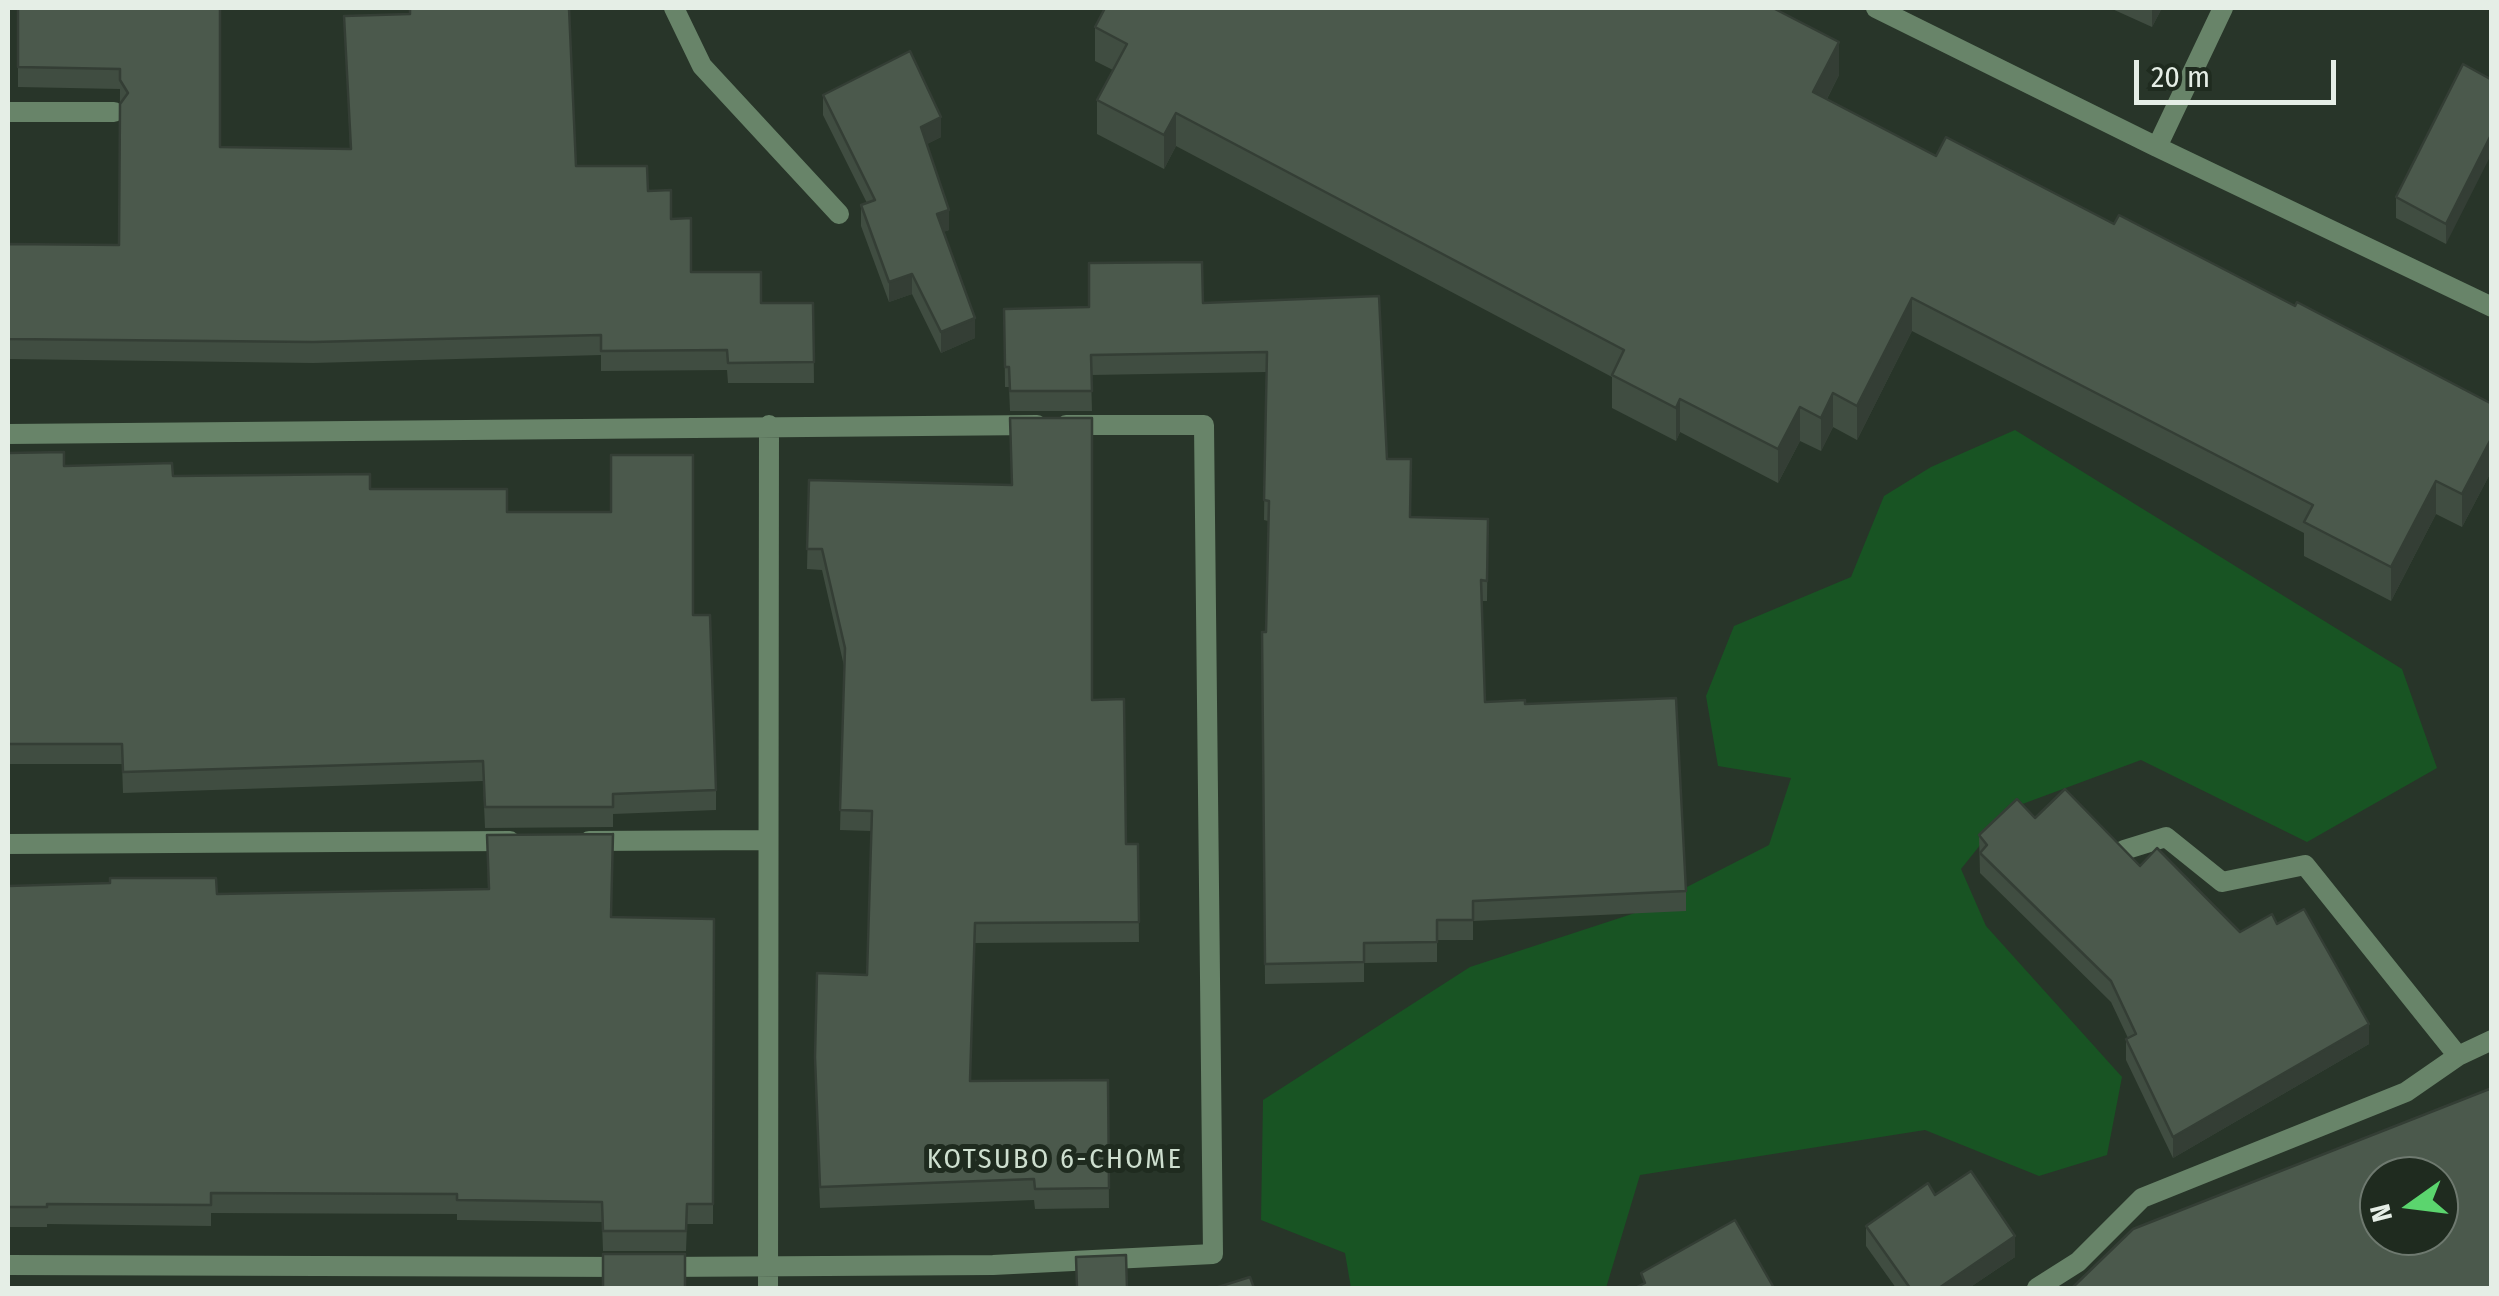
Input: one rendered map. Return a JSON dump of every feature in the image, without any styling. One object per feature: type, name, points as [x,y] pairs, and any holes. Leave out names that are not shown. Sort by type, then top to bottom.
[{"type":"street","points":[[674,8],[702,66],[840,214]]},
{"type":"street","points":[[1876,8],[2492,307]]},
{"type":"street","points":[[2157,147],[2223,8]]},
{"type":"street","points":[[8,112],[114,112]]},
{"type":"street","points":[[768,1288],[769,425]]},
{"type":"street","points":[[8,434],[769,425],[1204,425],[1213,1254],[994,1266],[8,1265]]},
{"type":"street","points":[[2124,850],[2166,837],[2222,882],[2305,865],[2458,1056]]},
{"type":"street","points":[[573,841],[768,840]]},
{"type":"street","points":[[8,844],[534,841]]},
{"type":"street","points":[[2036,1288],[2078,1262],[2142,1198],[2406,1092],[2458,1056],[2492,1040]]},
{"type":"green space","points":[[2015,430],[2402,669],[2437,768],[2307,842],[2141,760],[2009,809],[1961,869],[1986,926],[2122,1077],[2107,1155],[2039,1176],[1925,1130],[1640,1175],[1606,1288],[1351,1288],[1345,1253],[1261,1220],[1263,1100],[1470,967],[1638,912],[1769,845],[1791,778],[1718,766],[1706,696],[1734,626],[1851,577],[1884,496],[1931,467]]},
{"type":"building","points":[[18,8],[220,8],[220,147],[351,149],[344,16],[410,14],[410,8],[569,8],[576,166],[647,166],[648,191],[671,190],[671,219],[691,218],[691,272],[761,272],[761,303],[813,303],[814,362],[728,363],[727,350],[601,351],[601,335],[313,342],[8,339],[8,244],[119,245],[120,104],[128,93],[120,80],[120,69],[18,67]]},
{"type":"building","points":[[1105,8],[1773,8],[1839,42],[1813,92],[1936,156],[1946,137],[2114,224],[2119,215],[2295,306],[2297,302],[2492,404],[2492,437],[2462,494],[2436,481],[2391,567],[2304,522],[2313,505],[1912,298],[1857,406],[1833,393],[1821,418],[1800,407],[1778,449],[1680,399],[1676,408],[1612,375],[1624,350],[1176,113],[1164,135],[1097,100],[1127,44],[1095,27]]},
{"type":"building","points":[[910,51],[941,117],[921,127],[949,210],[937,214],[975,318],[941,332],[912,274],[889,282],[861,205],[875,200],[823,95]]},
{"type":"building","points":[[2463,64],[2492,80],[2492,133],[2446,224],[2396,197]]},
{"type":"building","points":[[1202,262],[1203,303],[1379,296],[1387,459],[1411,459],[1410,517],[1488,519],[1487,581],[1481,580],[1485,702],[1676,698],[1686,891],[1473,901],[1473,920],[1437,920],[1437,942],[1364,943],[1364,962],[1265,964],[1262,632],[1266,632],[1269,501],[1264,500],[1267,352],[1091,355],[1092,391],[1010,391],[1009,367],[1005,367],[1004,309],[1089,307],[1089,263]]},
{"type":"building","points":[[1010,418],[1092,418],[1092,700],[1124,699],[1126,844],[1138,844],[1139,922],[975,923],[970,1081],[1108,1080],[1109,1188],[1035,1189],[1034,1179],[820,1187],[815,1057],[817,973],[867,975],[872,811],[840,810],[845,648],[822,549],[807,549],[809,480],[1012,485]]},
{"type":"building","points":[[64,452],[64,466],[172,463],[173,476],[370,474],[370,489],[507,489],[507,512],[611,512],[611,455],[693,455],[693,615],[710,615],[716,790],[613,794],[613,807],[485,807],[483,761],[123,772],[122,744],[8,744],[8,453]]},
{"type":"building","points":[[2065,789],[2140,866],[2157,848],[2240,932],[2272,914],[2277,924],[2304,909],[2369,1024],[2173,1137],[2126,1039],[2136,1034],[2111,981],[1980,853],[1987,845],[1979,835],[2017,799],[2035,818]]},
{"type":"building","points":[[613,834],[611,917],[714,919],[713,1204],[687,1204],[686,1231],[603,1231],[602,1202],[457,1200],[457,1194],[211,1193],[211,1205],[8,1207],[8,886],[110,883],[110,878],[216,878],[217,894],[489,889],[487,835]]},
{"type":"building","points":[[2492,1088],[2492,1288],[2072,1288],[2133,1229]]},
{"type":"building","points":[[1971,1171],[2015,1236],[1939,1288],[1910,1288],[1866,1226],[1928,1183],[1935,1195]]},
{"type":"building","points":[[1735,1220],[1774,1288],[1635,1288],[1645,1283],[1641,1273]]},
{"type":"building","points":[[603,1254],[685,1254],[685,1288],[603,1288]]},
{"type":"building","points":[[1126,1255],[1127,1288],[1077,1288],[1076,1257]]},
{"type":"building","points":[[1250,1277],[1254,1288],[1215,1288]]},
{"type":"district","name":"KOTSUBO 6-CHOME","points":[[1055,1160]]}]
